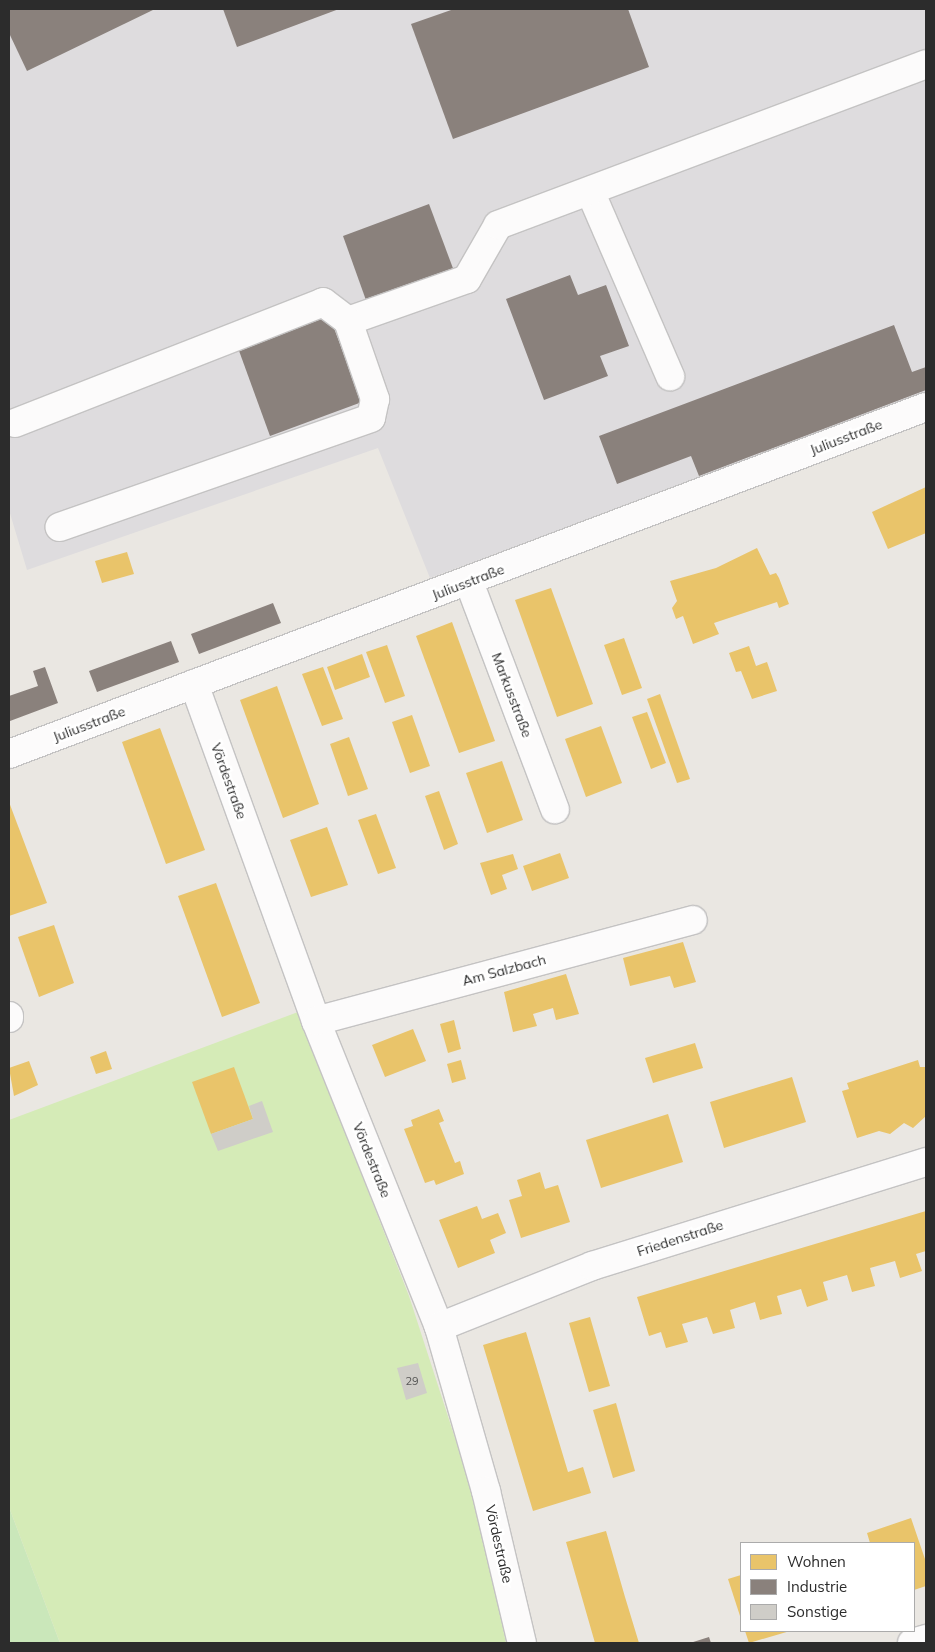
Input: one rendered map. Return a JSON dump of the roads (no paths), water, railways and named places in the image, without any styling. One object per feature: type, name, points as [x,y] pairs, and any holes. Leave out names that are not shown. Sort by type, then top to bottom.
[{"type":"street","points":[[348,321],[467,279],[498,225],[926,64]]},
{"type":"street","points":[[590,191],[670,376]]},
{"type":"street","points":[[15,423],[323,302],[348,321],[375,399],[371,418],[60,527]]},
{"type":"street","name":"Juliusstraße","points":[[9,754],[470,582],[926,407]]},
{"type":"street","name":"Markusstraße","points":[[470,582],[555,809]]},
{"type":"street","name":"Vördestraße","points":[[194,684],[316,1021],[439,1327],[486,1491],[522,1643]]},
{"type":"street","name":"Am Salzbach","points":[[316,1021],[693,920]]},
{"type":"street","name":"Friedenstraße","points":[[439,1327],[592,1266],[926,1162]]},
{"type":"street","points":[[912,1643],[926,1639]]}]
